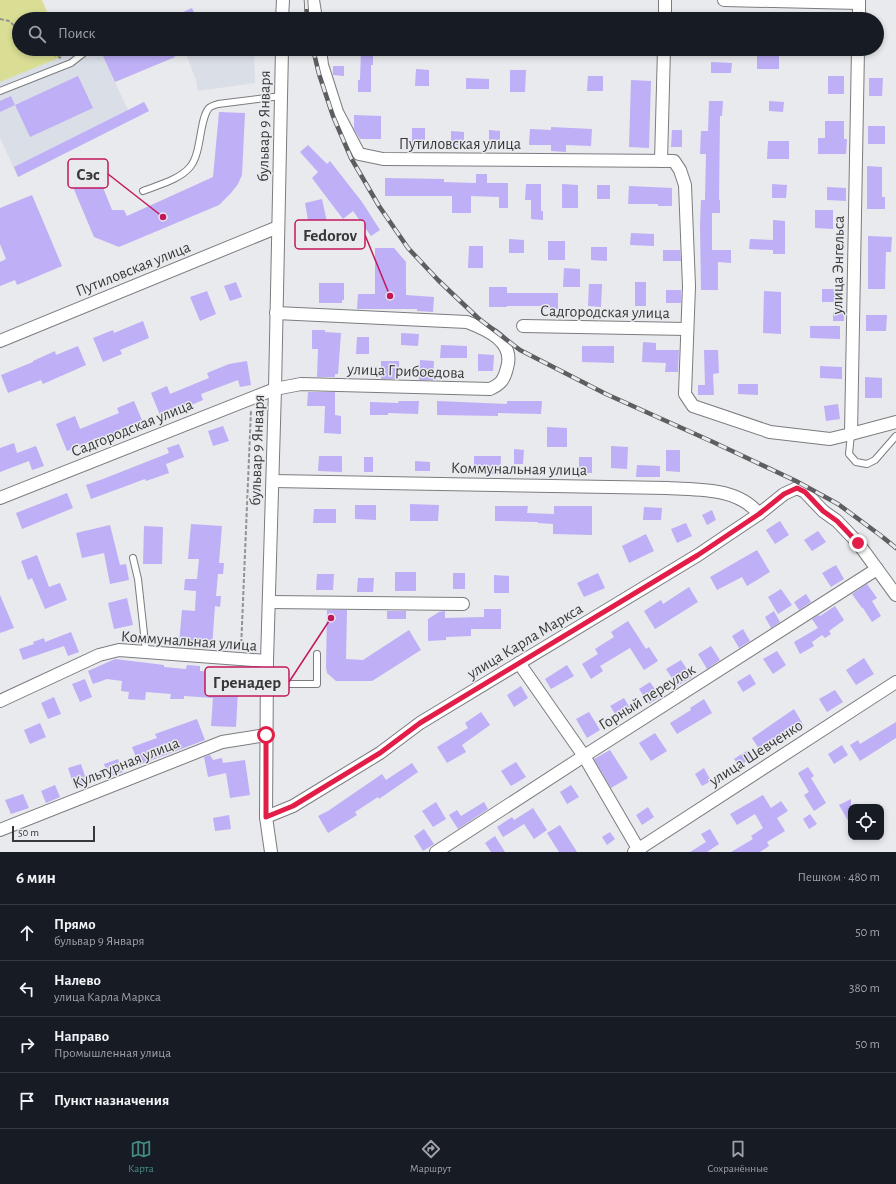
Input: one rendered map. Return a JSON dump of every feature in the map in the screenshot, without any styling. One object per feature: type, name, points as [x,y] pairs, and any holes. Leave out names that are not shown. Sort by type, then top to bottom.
[{"type":"street","points":[[282,12],[283,0]]},
{"type":"street","points":[[313,0],[315,12]]},
{"type":"street","points":[[665,0],[665,12]]},
{"type":"street","points":[[724,0],[859,2]]},
{"type":"street","name":"бульвар 9 Января","points":[[271,852],[266,817],[266,735],[282,56]]},
{"type":"street","name":"Путиловская улица","points":[[321,56],[322,65],[337,112],[359,154],[383,159],[674,161],[680,170],[685,185],[689,286],[687,329]]},
{"type":"street","points":[[661,161],[664,56]]},
{"type":"street","name":"улица Энгельса","points":[[851,434],[858,56]]},
{"type":"street","name":"Путиловская улица","points":[[0,341],[278,227]]},
{"type":"street","name":"улица Грибоедова","points":[[275,389],[301,384],[490,389],[500,385],[505,376],[509,362],[508,351],[503,344],[492,334],[467,322],[276,313]]},
{"type":"street","name":"Садгородская улица","points":[[523,326],[687,329]]},
{"type":"street","points":[[687,329],[685,394],[693,406],[770,432],[830,439],[896,422]]},
{"type":"street","name":"Садгородская улица","points":[[0,498],[275,389]]},
{"type":"street","name":"Коммунальная улица","points":[[273,481],[668,488],[718,491],[743,499],[759,514]]},
{"type":"street","name":"улица Карла Маркса","points":[[266,817],[293,806],[319,791],[380,753],[420,723],[698,555],[759,514],[784,494],[797,488],[805,492],[823,511],[837,521],[858,543],[877,569]]},
{"type":"street","points":[[877,569],[896,595]]},
{"type":"street","name":"Горный переулок","points":[[436,852],[877,569]]},
{"type":"street","points":[[269,602],[463,604]]},
{"type":"street","name":"Коммунальная улица","points":[[0,701],[99,655],[119,650],[267,662]]},
{"type":"street","points":[[519,663],[584,756],[637,851]]},
{"type":"street","name":"улица Шевченко","points":[[637,851],[896,682]]},
{"type":"street","name":"Культурная улица","points":[[0,830],[222,742],[266,735]]},
{"type":"lane","points":[[0,91],[71,64],[80,56]]},
{"type":"lane","points":[[143,192],[182,175],[190,167],[196,157],[205,116],[210,108],[218,104],[281,96]]},
{"type":"lane","points":[[851,434],[850,454],[856,462],[867,464],[875,460],[896,436]]},
{"type":"lane","points":[[133,558],[138,579],[146,652]]},
{"type":"lane","points":[[267,679],[317,684],[317,654]]},
{"type":"path","points":[[0,19],[9,21],[12,24]]},
{"type":"path","points":[[56,56],[71,64]]},
{"type":"path","points":[[252,398],[240,665],[251,667],[250,674],[267,679]]},
{"type":"shaded area","points":[[62,56],[103,56],[128,110],[144,102],[149,111],[18,177],[0,138],[0,82]]},
{"type":"shaded area","points":[[187,56],[254,56],[255,83],[198,91],[196,80]]},
{"type":"green space","points":[[0,0],[42,0],[47,12],[12,12],[12,56],[64,56],[0,82]]},
{"type":"building","points":[[192,8],[194,12],[183,12]]},
{"type":"building","points":[[103,56],[175,56],[175,57],[115,82]]},
{"type":"building","points":[[361,56],[373,56],[373,65],[371,65],[371,92],[358,92],[358,80],[360,80]]},
{"type":"building","points":[[757,56],[779,56],[779,69],[757,69]]},
{"type":"building","points":[[711,62],[732,63],[731,73],[711,73]]},
{"type":"building","points":[[333,66],[344,66],[344,76],[333,75]]},
{"type":"building","points":[[416,69],[429,70],[429,86],[415,86]]},
{"type":"building","points":[[510,70],[526,70],[525,92],[510,92]]},
{"type":"building","points":[[78,76],[93,108],[30,137],[15,105]]},
{"type":"building","points":[[588,76],[603,76],[603,91],[587,91]]},
{"type":"building","points":[[828,76],[844,76],[844,94],[828,94]]},
{"type":"building","points":[[466,78],[489,79],[489,89],[466,89]]},
{"type":"building","points":[[869,78],[883,78],[882,96],[869,96]]},
{"type":"building","points":[[631,80],[651,81],[649,148],[629,147]]},
{"type":"building","points":[[11,96],[15,105],[0,112],[0,101]]},
{"type":"building","points":[[709,101],[723,101],[722,116],[720,116],[720,213],[712,213],[712,250],[731,250],[731,263],[718,262],[718,290],[701,290],[700,225],[701,200],[705,200],[706,154],[700,154],[701,131],[708,131]]},
{"type":"building","points":[[769,101],[784,102],[783,112],[769,111]]},
{"type":"building","points":[[144,102],[149,111],[18,177],[14,167]]},
{"type":"building","points":[[219,112],[245,113],[242,175],[238,184],[219,205],[119,247],[94,237],[70,180],[78,171],[94,165],[112,210],[124,210],[127,216],[213,177]]},
{"type":"building","points":[[354,115],[381,116],[381,139],[360,139],[354,129]]},
{"type":"building","points":[[825,121],[844,121],[844,139],[847,139],[846,154],[818,154],[818,138],[825,138]]},
{"type":"building","points":[[868,126],[885,126],[885,144],[868,144]]},
{"type":"building","points":[[551,127],[592,129],[591,146],[566,145],[566,152],[551,151],[551,145],[529,145],[530,129],[551,130]]},
{"type":"building","points":[[412,128],[425,128],[425,145],[412,145]]},
{"type":"building","points":[[489,130],[500,131],[500,146],[489,146]]},
{"type":"building","points":[[672,130],[682,130],[682,147],[671,147]]},
{"type":"building","points":[[451,131],[464,132],[464,145],[451,145]]},
{"type":"building","points":[[768,141],[789,141],[789,159],[767,159]]},
{"type":"building","points":[[308,145],[327,164],[330,161],[362,202],[380,230],[371,236],[353,211],[343,219],[312,178],[318,172],[300,152]]},
{"type":"building","points":[[867,166],[882,167],[882,197],[885,197],[885,209],[867,209]]},
{"type":"building","points":[[476,174],[487,174],[487,183],[508,183],[508,208],[499,208],[499,197],[471,196],[471,213],[452,213],[452,196],[385,196],[385,178],[444,179],[444,182],[476,183]]},
{"type":"building","points":[[526,184],[541,184],[541,211],[543,211],[543,220],[531,219],[531,200],[525,200]]},
{"type":"building","points":[[562,184],[578,185],[578,208],[562,208]]},
{"type":"building","points":[[772,184],[787,185],[786,198],[772,198]]},
{"type":"building","points":[[597,185],[610,185],[610,199],[597,199]]},
{"type":"building","points":[[629,186],[672,188],[672,206],[658,206],[658,204],[628,204]]},
{"type":"building","points":[[827,187],[846,188],[846,201],[827,200]]},
{"type":"building","points":[[32,195],[62,266],[17,285],[15,280],[0,286],[0,262],[6,259],[0,244],[0,208]]},
{"type":"building","points":[[322,199],[328,227],[310,231],[305,203]]},
{"type":"building","points":[[815,210],[833,210],[833,229],[815,228]]},
{"type":"building","points":[[773,220],[785,221],[785,254],[773,254],[773,250],[749,249],[750,239],[773,240]]},
{"type":"building","points":[[631,233],[654,234],[654,246],[630,245]]},
{"type":"building","points":[[868,236],[892,237],[891,252],[886,252],[885,289],[868,289]]},
{"type":"building","points":[[509,239],[524,240],[524,253],[509,253]]},
{"type":"building","points":[[548,241],[565,241],[565,260],[548,260]]},
{"type":"building","points":[[469,246],[483,246],[483,268],[468,268]]},
{"type":"building","points":[[591,247],[607,247],[607,261],[591,260]]},
{"type":"building","points":[[375,248],[394,248],[406,262],[406,295],[434,297],[433,312],[417,311],[417,309],[357,309],[358,294],[375,294]]},
{"type":"building","points":[[663,250],[680,250],[681,261],[663,261]]},
{"type":"building","points":[[564,268],[580,269],[580,287],[563,287]]},
{"type":"building","points":[[236,282],[242,297],[230,301],[224,286]]},
{"type":"building","points":[[635,282],[646,282],[646,306],[635,306]]},
{"type":"building","points":[[319,283],[344,283],[344,300],[342,300],[342,303],[319,303]]},
{"type":"building","points":[[589,284],[602,284],[601,307],[588,306]]},
{"type":"building","points":[[489,287],[507,287],[507,293],[558,293],[558,309],[542,309],[542,306],[489,307]]},
{"type":"building","points":[[822,289],[841,289],[841,302],[822,302]]},
{"type":"building","points":[[666,290],[681,290],[681,303],[666,303]]},
{"type":"building","points":[[207,291],[216,314],[200,321],[190,297]]},
{"type":"building","points":[[764,291],[781,292],[781,334],[763,333]]},
{"type":"building","points":[[833,312],[844,312],[844,321],[833,321]]},
{"type":"building","points":[[866,315],[887,315],[886,331],[866,331]]},
{"type":"building","points":[[143,321],[149,338],[120,350],[122,354],[103,362],[93,338],[113,330],[114,333]]},
{"type":"building","points":[[810,326],[840,326],[840,339],[810,338]]},
{"type":"building","points":[[312,330],[325,330],[325,332],[341,333],[338,374],[335,374],[335,377],[317,377],[318,349],[312,349]]},
{"type":"building","points":[[401,333],[419,334],[418,346],[401,345]]},
{"type":"building","points":[[357,337],[369,337],[369,354],[356,354]]},
{"type":"building","points":[[643,342],[656,343],[656,350],[679,350],[678,372],[665,372],[666,363],[642,362]]},
{"type":"building","points":[[441,345],[467,346],[467,358],[440,358]]},
{"type":"building","points":[[78,346],[86,365],[43,384],[41,380],[8,393],[1,375],[55,351],[56,355]]},
{"type":"building","points":[[582,346],[614,346],[614,363],[582,362]]},
{"type":"building","points":[[704,350],[718,350],[719,373],[713,374],[714,395],[698,395],[698,385],[705,385]]},
{"type":"building","points":[[478,354],[494,355],[493,371],[478,371]]},
{"type":"building","points":[[420,360],[434,361],[433,380],[419,380]]},
{"type":"building","points":[[247,361],[251,385],[240,387],[238,380],[201,394],[203,400],[189,406],[188,403],[160,415],[151,393],[167,386],[170,394],[209,378],[207,373],[229,364]]},
{"type":"building","points":[[381,361],[399,361],[399,379],[381,379]]},
{"type":"building","points":[[820,366],[842,367],[842,379],[820,378]]},
{"type":"building","points":[[865,377],[882,378],[882,398],[865,398]]},
{"type":"building","points":[[738,384],[758,384],[758,395],[738,394]]},
{"type":"building","points":[[308,392],[335,392],[335,415],[341,416],[341,434],[324,433],[325,406],[307,406]]},
{"type":"building","points":[[134,401],[142,420],[116,431],[117,433],[98,441],[97,438],[67,451],[56,424],[75,416],[80,429],[119,413],[117,408]]},
{"type":"building","points":[[399,401],[419,401],[418,414],[388,413],[388,415],[370,415],[370,402],[398,403]]},
{"type":"building","points":[[437,401],[507,404],[507,401],[542,401],[541,414],[498,413],[498,416],[437,415]]},
{"type":"building","points":[[838,404],[840,419],[826,421],[824,406]]},
{"type":"building","points":[[223,426],[229,441],[213,446],[208,431]]},
{"type":"building","points":[[547,427],[567,428],[567,447],[547,447]]},
{"type":"building","points":[[14,443],[17,453],[36,446],[44,466],[32,470],[29,461],[0,472],[0,448]]},
{"type":"building","points":[[179,444],[184,457],[166,464],[169,473],[146,481],[145,479],[91,499],[86,485],[169,453],[167,448]]},
{"type":"building","points":[[611,446],[628,447],[627,469],[611,468]]},
{"type":"building","points":[[514,449],[524,450],[523,464],[514,464]]},
{"type":"building","points":[[666,450],[680,450],[680,472],[666,471]]},
{"type":"building","points":[[319,456],[342,456],[342,472],[318,471]]},
{"type":"building","points":[[474,456],[501,456],[500,474],[474,474]]},
{"type":"building","points":[[364,457],[373,457],[373,472],[364,472]]},
{"type":"building","points":[[579,457],[592,457],[592,473],[579,473]]},
{"type":"building","points":[[415,461],[430,462],[430,471],[415,471]]},
{"type":"building","points":[[637,465],[660,466],[660,477],[636,477]]},
{"type":"building","points":[[67,493],[73,508],[22,529],[16,513]]},
{"type":"building","points":[[410,504],[439,505],[438,521],[410,521]]},
{"type":"building","points":[[355,505],[376,505],[376,520],[355,519]]},
{"type":"building","points":[[495,506],[528,506],[527,513],[554,514],[554,506],[592,506],[592,535],[553,534],[553,524],[538,522],[495,521]]},
{"type":"building","points":[[644,507],[662,508],[661,520],[643,520]]},
{"type":"building","points":[[314,509],[336,509],[336,523],[313,523]]},
{"type":"building","points":[[712,510],[716,520],[707,525],[702,515]]},
{"type":"building","points":[[780,521],[789,535],[775,544],[766,530]]},
{"type":"building","points":[[686,523],[692,536],[677,543],[671,529]]},
{"type":"building","points":[[191,524],[222,526],[219,563],[224,563],[223,574],[218,574],[216,596],[221,596],[220,607],[215,606],[212,647],[179,644],[182,610],[195,611],[196,591],[184,590],[185,579],[197,579],[199,559],[188,559]]},
{"type":"building","points":[[110,525],[120,565],[126,564],[129,580],[110,584],[104,553],[82,558],[76,533]]},
{"type":"building","points":[[144,526],[163,527],[162,564],[143,564]]},
{"type":"building","points":[[818,531],[826,542],[812,551],[804,540]]},
{"type":"building","points":[[646,534],[654,551],[629,563],[622,546]]},
{"type":"building","points":[[757,550],[770,572],[747,586],[742,577],[717,590],[710,577]]},
{"type":"building","points":[[37,555],[49,587],[60,583],[67,600],[45,609],[32,578],[28,580],[21,561]]},
{"type":"building","points":[[836,565],[844,579],[831,587],[822,573]]},
{"type":"building","points":[[395,572],[416,572],[416,591],[395,591]]},
{"type":"building","points":[[453,573],[465,573],[465,589],[453,589]]},
{"type":"building","points":[[598,573],[605,588],[584,597],[577,583]]},
{"type":"building","points":[[317,574],[334,574],[333,590],[316,590]]},
{"type":"building","points":[[494,575],[509,576],[509,593],[494,593]]},
{"type":"building","points":[[358,578],[374,578],[373,592],[357,592]]},
{"type":"building","points":[[867,584],[877,598],[872,601],[881,616],[872,622],[852,594]]},
{"type":"building","points":[[689,587],[698,602],[655,629],[644,611],[661,600],[663,604]]},
{"type":"building","points":[[781,589],[792,605],[778,614],[768,597]]},
{"type":"building","points":[[806,594],[811,602],[799,610],[794,602]]},
{"type":"building","points":[[0,595],[14,628],[0,633]]},
{"type":"building","points":[[127,598],[133,625],[114,629],[108,603]]},
{"type":"building","points":[[835,606],[844,620],[829,631],[831,634],[825,638],[822,635],[812,642],[814,646],[800,654],[794,642],[818,628],[812,619],[819,615],[820,616]]},
{"type":"building","points":[[484,609],[501,609],[501,629],[471,629],[471,636],[446,637],[446,640],[428,641],[428,619],[439,612],[445,611],[445,618],[484,617]]},
{"type":"building","points":[[327,610],[347,610],[346,659],[363,660],[409,630],[421,650],[372,681],[336,681],[327,673],[326,667]]},
{"type":"building","points":[[387,611],[406,611],[406,619],[387,619]]},
{"type":"building","points":[[774,611],[780,622],[771,628],[765,617]]},
{"type":"building","points":[[628,621],[646,649],[649,647],[658,661],[644,670],[630,648],[600,666],[603,671],[591,679],[582,664],[598,654],[595,649],[614,637],[611,632]]},
{"type":"building","points":[[743,629],[750,641],[739,648],[732,636]]},
{"type":"building","points":[[71,632],[79,652],[68,656],[64,646],[23,660],[19,649],[34,644],[33,642],[44,638],[45,642]]},
{"type":"building","points":[[711,646],[720,660],[707,669],[698,654]]},
{"type":"building","points":[[777,651],[786,665],[773,674],[763,659]]},
{"type":"building","points":[[864,658],[874,674],[856,685],[846,670]]},
{"type":"building","points":[[115,659],[186,669],[187,665],[200,666],[200,671],[239,674],[236,727],[211,726],[213,698],[184,696],[184,699],[170,699],[171,694],[146,692],[145,700],[128,699],[129,692],[121,691],[122,681],[107,679],[93,684],[88,671]]},
{"type":"building","points":[[681,660],[692,677],[677,686],[666,669]]},
{"type":"building","points":[[567,665],[574,676],[551,689],[545,679]]},
{"type":"building","points":[[750,674],[756,684],[743,692],[737,682]]},
{"type":"building","points":[[85,679],[92,697],[80,702],[72,684]]},
{"type":"building","points":[[650,682],[660,697],[649,704],[639,689]]},
{"type":"building","points":[[521,686],[528,698],[514,707],[507,695]]},
{"type":"building","points":[[835,690],[843,702],[827,712],[819,699]]},
{"type":"building","points":[[54,697],[61,714],[48,719],[41,703]]},
{"type":"building","points":[[624,698],[631,710],[618,718],[610,706]]},
{"type":"building","points":[[704,699],[712,713],[677,734],[670,723],[691,710],[690,708]]},
{"type":"building","points":[[794,709],[804,726],[796,731],[794,727],[759,749],[752,738]]},
{"type":"building","points":[[481,712],[490,725],[462,745],[466,752],[447,763],[437,747],[468,728],[465,723]]},
{"type":"building","points":[[589,712],[600,730],[587,738],[576,719]]},
{"type":"building","points":[[197,719],[205,740],[139,765],[132,747],[157,738],[155,734]]},
{"type":"building","points":[[896,722],[896,738],[860,761],[850,745],[858,740],[860,744]]},
{"type":"building","points":[[40,723],[46,737],[30,744],[24,730]]},
{"type":"building","points":[[655,733],[667,751],[651,761],[639,743]]},
{"type":"building","points":[[842,745],[848,755],[834,764],[828,754]]},
{"type":"building","points":[[610,750],[628,778],[611,788],[594,759]]},
{"type":"building","points":[[748,750],[752,758],[739,766],[734,759]]},
{"type":"building","points":[[210,755],[213,760],[222,758],[223,763],[245,760],[250,795],[230,798],[226,773],[208,777],[204,757]]},
{"type":"building","points":[[118,759],[123,772],[109,777],[104,764]]},
{"type":"building","points":[[516,762],[526,777],[511,786],[501,771]]},
{"type":"building","points":[[412,763],[418,772],[379,799],[378,797],[355,812],[357,815],[328,833],[318,816],[328,811],[382,774],[386,780]]},
{"type":"building","points":[[81,764],[88,785],[75,789],[68,768]]},
{"type":"building","points":[[808,767],[814,776],[811,778],[826,803],[814,811],[804,795],[809,792],[798,773]]},
{"type":"building","points":[[704,768],[711,781],[702,786],[695,774]]},
{"type":"building","points":[[55,785],[60,797],[46,803],[41,791]]},
{"type":"building","points":[[571,785],[579,797],[567,804],[560,792]]},
{"type":"building","points":[[23,794],[29,808],[11,814],[5,800]]},
{"type":"building","points":[[763,795],[771,808],[781,801],[788,811],[777,818],[785,831],[767,842],[769,846],[760,852],[731,852],[753,839],[751,836],[763,828],[755,814],[737,825],[730,814]]},
{"type":"building","points":[[851,799],[851,804],[848,804],[848,821],[839,805]]},
{"type":"building","points":[[436,802],[446,819],[433,827],[422,811]]},
{"type":"building","points":[[484,802],[488,809],[458,829],[449,815],[457,810],[461,816]]},
{"type":"building","points":[[648,807],[654,817],[642,825],[636,815]]},
{"type":"building","points":[[533,808],[547,830],[534,839],[524,824],[503,837],[497,827],[512,817],[514,820]]},
{"type":"building","points":[[810,814],[817,824],[809,829],[803,819]]},
{"type":"building","points":[[229,815],[231,829],[215,831],[213,818]]},
{"type":"building","points":[[560,825],[577,852],[559,852],[547,833]]},
{"type":"building","points":[[424,829],[434,844],[423,851],[414,836]]},
{"type":"building","points":[[710,829],[719,844],[707,852],[690,852],[706,842],[701,834]]},
{"type":"building","points":[[610,832],[615,839],[607,845],[602,837]]},
{"type":"building","points":[[495,836],[505,852],[491,852],[485,843]]},
{"type":"railway","points":[[306,0],[307,12]]},
{"type":"railway","points":[[315,56],[333,116],[351,158],[379,206],[408,248],[438,280],[478,318],[520,350],[606,394],[796,481],[838,504],[896,548]]},
{"type":"place","name":"Сэс","points":[[163,217]]},
{"type":"place","name":"Fedorov","points":[[390,296]]},
{"type":"place","name":"Гренадер","points":[[331,618]]},
{"type":"route","points":[[266,735],[266,817],[293,806],[380,753],[420,723],[698,555],[759,514],[784,494],[797,488],[805,492],[823,511],[837,521],[858,543]]}]
